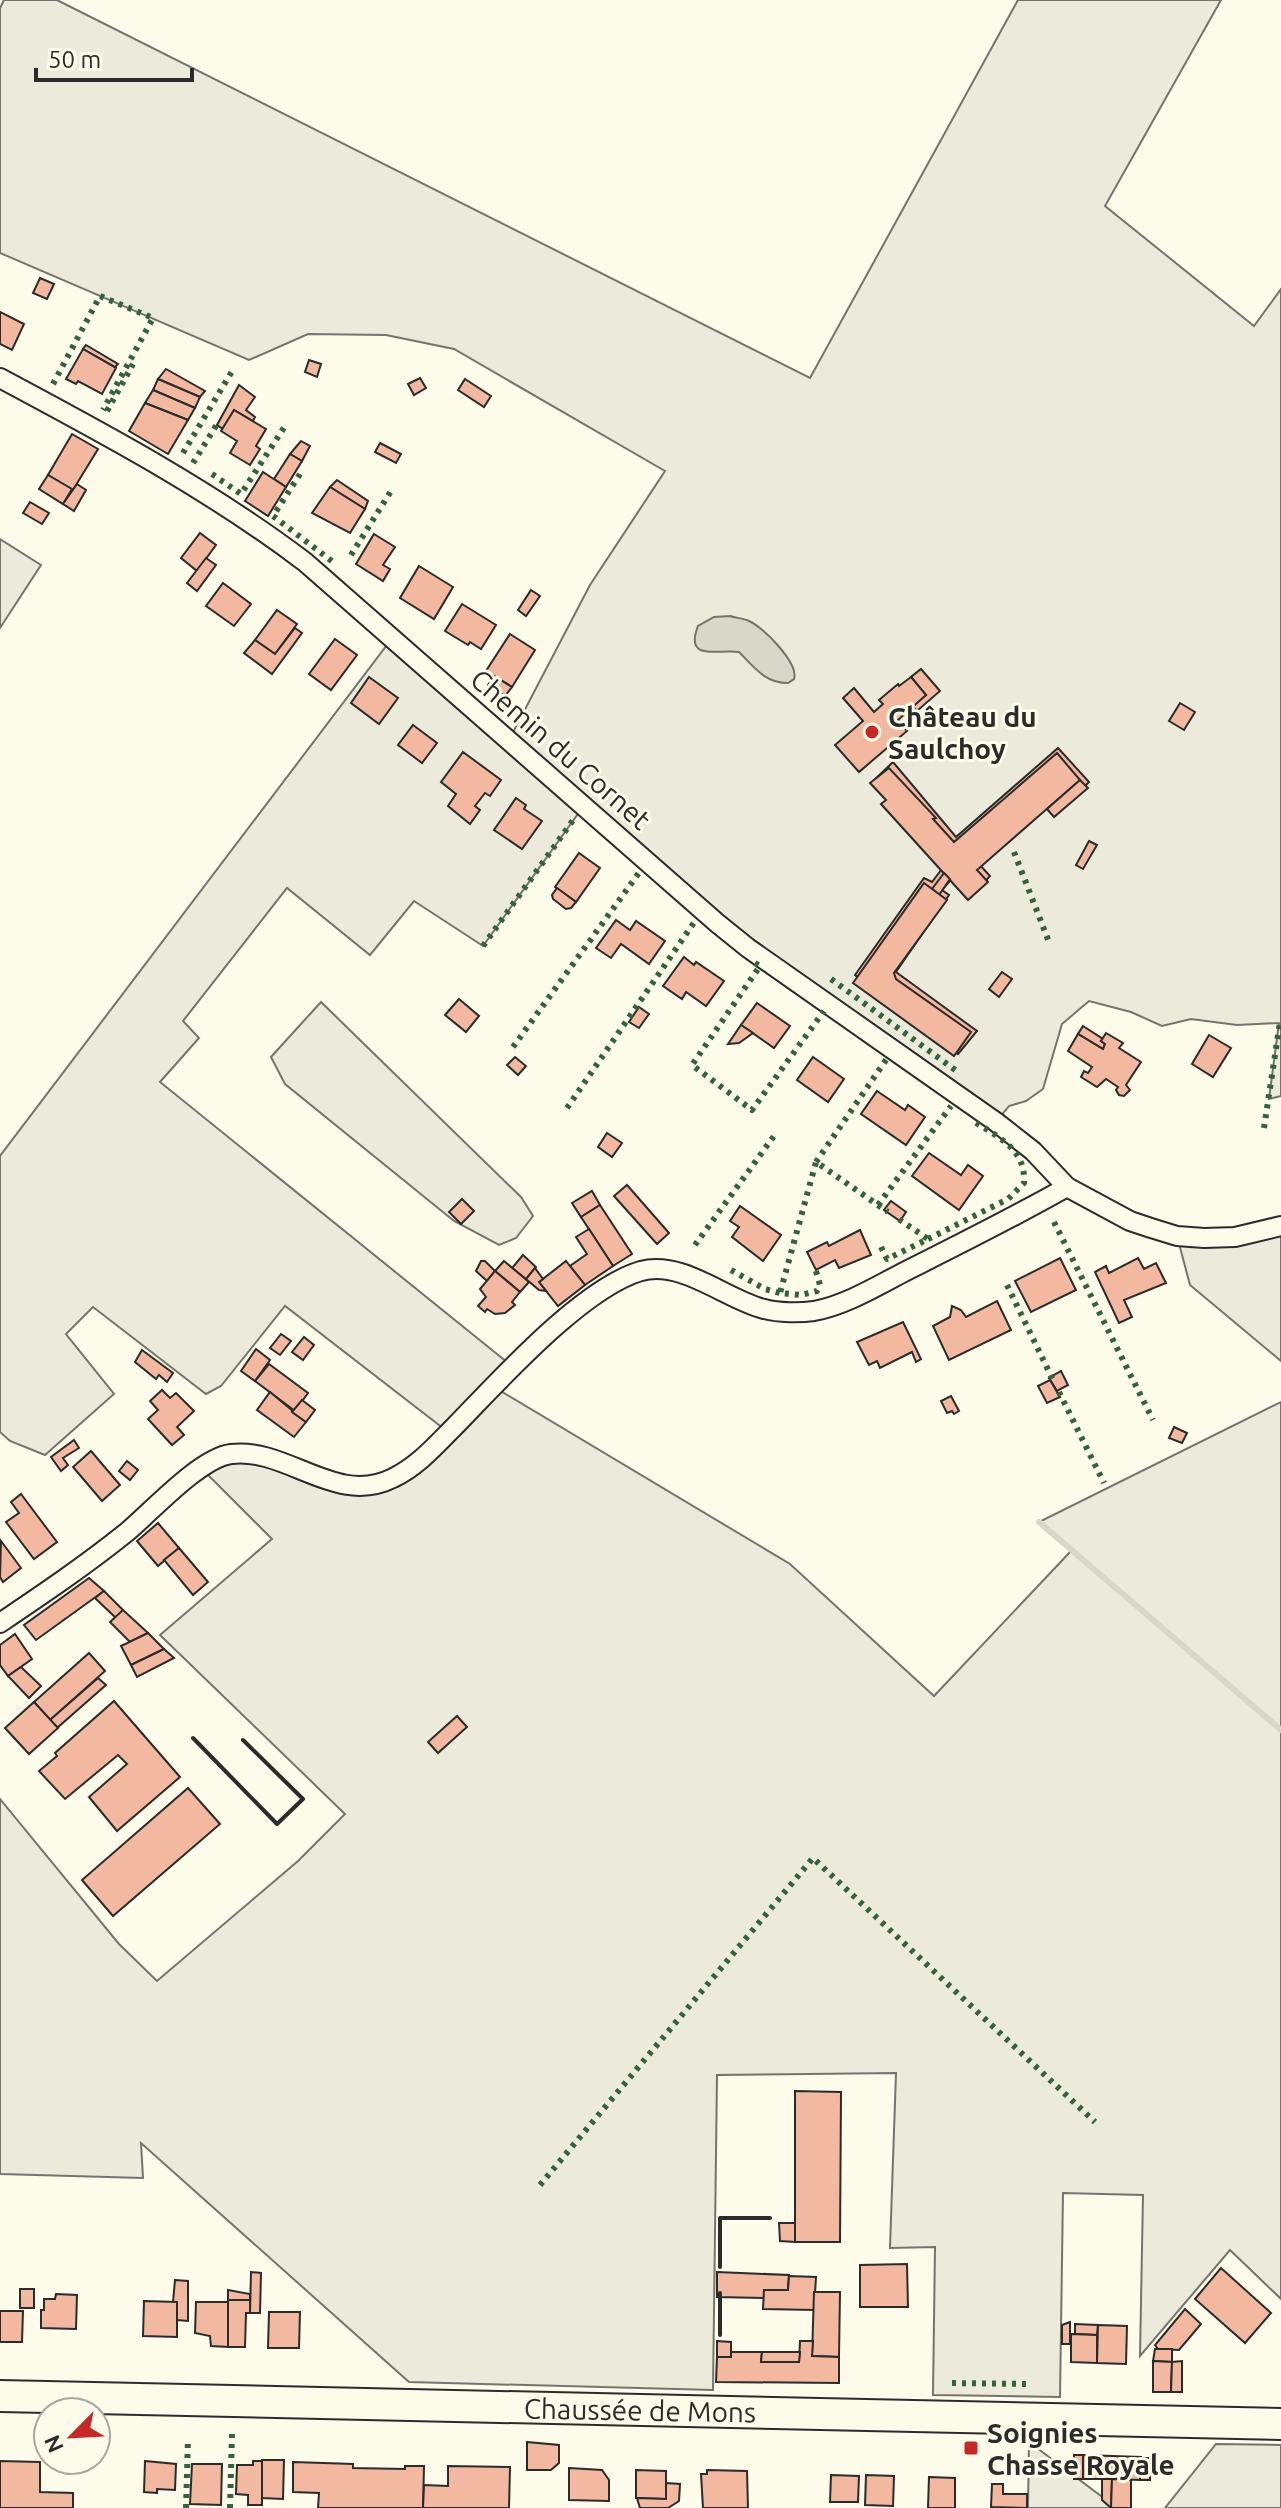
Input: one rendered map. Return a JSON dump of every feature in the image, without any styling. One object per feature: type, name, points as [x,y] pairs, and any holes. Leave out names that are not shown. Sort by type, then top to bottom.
[{"type":"main road","name":"Chaussée de Mons","points":[[0,2396],[1281,2424]]},
{"type":"street","name":"Chemin du Cornet","points":[[0,378],[176,475],[284,546],[393,637],[717,923],[996,1122],[1033,1151],[1067,1187],[1130,1221],[1177,1236],[1235,1237],[1281,1226]]},
{"type":"street","points":[[0,1623],[126,1533],[218,1457],[247,1454],[336,1484],[380,1484],[396,1477],[418,1462],[513,1367],[582,1304],[626,1277],[657,1269],[679,1273],[765,1309],[813,1311],[865,1292],[1017,1216],[1067,1187]]},
{"type":"shaded area","points":[[4,0],[57,0],[810,378],[1018,0],[1221,0],[1105,206],[1254,326],[1281,289],[1281,1096],[1269,1099],[1279,1023],[1237,1025],[1191,1019],[1162,1026],[1131,1012],[1089,1001],[1062,1024],[1043,1089],[1026,1101],[1009,1106],[996,1122],[815,993],[583,807],[483,946],[414,901],[370,955],[287,888],[183,1021],[199,1038],[160,1082],[513,1367],[494,1387],[790,1564],[934,1696],[1071,1551],[1039,1522],[1281,1402],[1281,2299],[1230,2250],[1140,2356],[1143,2195],[1063,2193],[1060,2397],[933,2395],[935,2247],[890,2248],[896,2073],[717,2075],[713,2390],[409,2382],[141,2143],[143,2178],[0,2174],[0,1799],[119,1944],[157,1981],[298,1861],[345,1814],[160,1635],[272,1539],[201,1468],[218,1457],[380,1484],[448,1432],[285,1306],[221,1386],[206,1394],[93,1307],[66,1334],[114,1394],[45,1455],[10,1441],[0,1432],[0,1156],[393,637],[509,740],[590,585],[665,471],[454,349],[386,335],[308,334],[249,360],[0,253],[0,8]]},
{"type":"shaded area","points":[[0,539],[41,565],[0,628]]},
{"type":"shaded area","points":[[730,616],[749,621],[771,638],[786,655],[794,679],[788,683],[773,680],[755,669],[739,652],[699,649],[695,637],[698,626],[714,617]]},
{"type":"shaded area","points":[[321,1002],[521,1197],[533,1216],[516,1238],[499,1245],[454,1221],[285,1084],[271,1057]]},
{"type":"shaded area","points":[[1281,1226],[1281,1361],[1190,1285],[1177,1236]]},
{"type":"shaded area","points":[[1029,2442],[1117,2508],[1028,2508]]},
{"type":"shaded area","points":[[1216,2444],[1281,2445],[1281,2508],[1165,2508]]},
{"type":"building","points":[[40,278],[54,284],[47,299],[33,293]]},
{"type":"building","points":[[0,312],[24,324],[12,350],[0,344]]},
{"type":"building","points":[[86,345],[118,364],[115,367],[83,349]]},
{"type":"building","points":[[83,349],[116,368],[102,394],[78,381],[76,384],[66,379]]},
{"type":"building","points":[[309,360],[321,364],[317,377],[305,372]]},
{"type":"building","points":[[166,369],[205,391],[200,397],[158,379]]},
{"type":"building","points":[[420,378],[426,388],[414,395],[408,384]]},
{"type":"building","points":[[158,379],[200,397],[195,408],[153,390]]},
{"type":"building","points":[[465,379],[491,396],[484,407],[458,390]]},
{"type":"building","points":[[239,385],[255,397],[246,410],[255,417],[253,421],[234,410],[223,429],[217,425]]},
{"type":"building","points":[[153,390],[195,408],[188,420],[145,403]]},
{"type":"building","points":[[145,403],[188,420],[168,454],[129,431]]},
{"type":"building","points":[[234,410],[266,429],[256,446],[260,449],[250,465],[230,453],[237,441],[221,431]]},
{"type":"building","points":[[72,434],[98,449],[73,490],[48,475]]},
{"type":"building","points":[[301,441],[310,446],[302,461],[290,454]]},
{"type":"building","points":[[380,443],[401,454],[396,463],[375,452]]},
{"type":"building","points":[[290,454],[302,461],[286,487],[274,479]]},
{"type":"building","points":[[263,472],[286,487],[268,516],[245,501]]},
{"type":"building","points":[[48,475],[72,489],[63,504],[39,489]]},
{"type":"building","points":[[337,480],[368,501],[365,509],[330,487]]},
{"type":"building","points":[[77,484],[86,490],[74,511],[63,504]]},
{"type":"building","points":[[330,487],[365,509],[350,533],[312,513]]},
{"type":"building","points":[[30,502],[49,513],[42,524],[23,513]]},
{"type":"building","points":[[200,533],[216,545],[197,571],[181,558]]},
{"type":"building","points":[[374,534],[395,547],[383,565],[390,569],[383,581],[356,564]]},
{"type":"building","points":[[206,558],[216,565],[197,591],[187,583]]},
{"type":"building","points":[[419,566],[453,587],[434,619],[400,598]]},
{"type":"building","points":[[223,583],[251,604],[234,626],[206,606]]},
{"type":"building","points":[[531,590],[540,596],[526,616],[518,610]]},
{"type":"building","points":[[462,604],[496,625],[481,649],[445,631]]},
{"type":"building","points":[[277,610],[297,624],[275,654],[255,640]]},
{"type":"building","points":[[295,628],[302,633],[272,674],[244,653],[255,640],[275,654]]},
{"type":"building","points":[[510,634],[535,650],[512,687],[486,671]]},
{"type":"building","points":[[335,639],[357,655],[331,690],[309,674]]},
{"type":"building","points":[[921,669],[940,691],[917,711],[913,707],[926,695],[911,677]]},
{"type":"building","points":[[494,676],[512,687],[505,696],[488,685]]},
{"type":"building","points":[[369,677],[398,698],[379,724],[351,703]]},
{"type":"building","points":[[911,677],[926,695],[898,720],[907,731],[859,772],[835,745],[863,721],[843,698],[854,688],[874,712],[883,704],[879,700]]},
{"type":"building","points":[[1180,703],[1195,712],[1184,730],[1169,721]]},
{"type":"building","points":[[413,725],[437,743],[422,763],[398,745]]},
{"type":"building","points":[[1058,748],[1089,782],[1057,814],[1049,804],[979,864],[990,876],[971,897],[954,876],[942,890],[949,895],[896,972],[977,1031],[958,1054],[855,975],[924,878],[932,882],[944,866],[872,782],[893,762],[956,837]]},
{"type":"building","points":[[463,752],[501,780],[490,796],[485,793],[475,806],[480,810],[470,824],[448,806],[456,794],[441,782]]},
{"type":"building","points":[[1057,753],[1080,780],[977,870],[988,882],[968,900],[881,804],[886,800],[870,783],[889,768],[954,842]]},
{"type":"building","points":[[1080,780],[1088,788],[1054,817],[1047,809]]},
{"type":"building","points":[[516,798],[526,805],[524,809],[542,821],[522,849],[494,830]]},
{"type":"building","points":[[1089,841],[1097,845],[1083,869],[1076,865]]},
{"type":"building","points":[[579,853],[600,868],[576,902],[555,887]]},
{"type":"building","points":[[944,873],[950,879],[939,895],[932,889]]},
{"type":"building","points":[[924,883],[947,900],[894,973],[896,979],[971,1032],[954,1056],[853,983]]},
{"type":"building","points":[[557,888],[576,902],[571,908],[566,909],[553,899]]},
{"type":"building","points":[[616,920],[630,930],[636,921],[665,941],[649,964],[621,944],[611,958],[596,948]]},
{"type":"building","points":[[684,957],[724,981],[706,1006],[686,992],[682,999],[663,986]]},
{"type":"building","points":[[1002,972],[1012,979],[999,997],[989,989]]},
{"type":"building","points":[[459,999],[479,1016],[466,1032],[445,1015]]},
{"type":"building","points":[[757,1003],[790,1026],[774,1048],[741,1025]]},
{"type":"building","points":[[639,1007],[649,1014],[639,1028],[629,1022]]},
{"type":"building","points":[[741,1025],[753,1033],[739,1043],[728,1044]]},
{"type":"building","points":[[1083,1026],[1103,1039],[1103,1049],[1078,1034]]},
{"type":"building","points":[[1106,1033],[1123,1043],[1119,1048],[1141,1062],[1126,1085],[1130,1090],[1124,1096],[1119,1095],[1118,1087],[1106,1079],[1097,1087],[1081,1077],[1084,1071],[1088,1073],[1092,1067],[1068,1051],[1078,1034],[1103,1049],[1105,1044],[1101,1041]]},
{"type":"building","points":[[1209,1035],[1231,1048],[1213,1077],[1192,1064]]},
{"type":"building","points":[[515,1057],[526,1066],[518,1075],[507,1065]]},
{"type":"building","points":[[813,1057],[844,1079],[828,1102],[797,1080]]},
{"type":"building","points":[[877,1091],[905,1110],[908,1105],[925,1117],[906,1145],[861,1114]]},
{"type":"building","points":[[607,1133],[622,1143],[612,1157],[598,1147]]},
{"type":"building","points":[[929,1153],[961,1175],[968,1165],[983,1176],[959,1210],[912,1176]]},
{"type":"building","points":[[627,1185],[669,1233],[657,1244],[614,1196]]},
{"type":"building","points":[[592,1191],[600,1205],[581,1217],[572,1203]]},
{"type":"building","points":[[462,1199],[474,1211],[461,1224],[449,1212]]},
{"type":"building","points":[[891,1201],[906,1212],[900,1221],[884,1210]]},
{"type":"building","points":[[600,1205],[632,1254],[613,1266],[581,1217]]},
{"type":"building","points":[[740,1206],[781,1235],[763,1261],[732,1237],[739,1227],[730,1221]]},
{"type":"building","points":[[589,1229],[613,1266],[585,1285],[570,1266],[587,1254],[576,1237]]},
{"type":"building","points":[[860,1230],[871,1255],[839,1268],[835,1260],[816,1270],[807,1252],[827,1242],[829,1246]]},
{"type":"building","points":[[523,1255],[536,1267],[526,1279],[512,1268]]},
{"type":"building","points":[[1060,1258],[1076,1290],[1031,1312],[1015,1281]]},
{"type":"building","points":[[1138,1258],[1144,1269],[1156,1263],[1166,1283],[1124,1300],[1132,1317],[1119,1323],[1095,1272],[1106,1266],[1109,1273]]},
{"type":"building","points":[[481,1261],[495,1271],[487,1281],[476,1271]]},
{"type":"building","points":[[504,1261],[529,1282],[520,1292],[495,1271]]},
{"type":"building","points":[[566,1261],[585,1285],[558,1306],[539,1282]]},
{"type":"building","points":[[535,1268],[543,1279],[539,1282],[546,1291],[539,1290],[526,1279]]},
{"type":"building","points":[[495,1271],[520,1292],[512,1302],[515,1305],[505,1313],[495,1314],[487,1309],[485,1312],[478,1306],[486,1297],[480,1289]]},
{"type":"building","points":[[997,1301],[1011,1330],[949,1360],[933,1326],[950,1317],[952,1306],[961,1310],[966,1317]]},
{"type":"building","points":[[903,1322],[921,1359],[916,1362],[912,1352],[880,1368],[877,1361],[869,1365],[857,1342]]},
{"type":"building","points":[[281,1334],[291,1341],[280,1355],[270,1348]]},
{"type":"building","points":[[304,1337],[314,1345],[303,1360],[292,1352]]},
{"type":"building","points":[[256,1349],[270,1360],[255,1381],[241,1371]]},
{"type":"building","points":[[142,1350],[173,1373],[167,1382],[159,1375],[156,1379],[135,1362]]},
{"type":"building","points":[[269,1364],[308,1393],[295,1411],[255,1381]]},
{"type":"building","points":[[1061,1371],[1068,1385],[1057,1391],[1049,1378]]},
{"type":"building","points":[[1050,1380],[1060,1397],[1047,1403],[1038,1386]]},
{"type":"building","points":[[162,1390],[170,1398],[176,1393],[194,1411],[177,1427],[184,1435],[172,1445],[148,1419],[158,1410],[150,1401]]},
{"type":"building","points":[[270,1392],[306,1422],[294,1437],[257,1410]]},
{"type":"building","points":[[951,1396],[959,1411],[954,1414],[952,1411],[947,1413],[941,1401]]},
{"type":"building","points":[[302,1400],[315,1410],[306,1422],[292,1412]]},
{"type":"building","points":[[1174,1427],[1187,1433],[1182,1443],[1169,1438]]},
{"type":"building","points":[[74,1440],[79,1448],[63,1458],[68,1465],[61,1471],[51,1457]]},
{"type":"building","points":[[91,1451],[120,1485],[102,1501],[73,1467]]},
{"type":"building","points":[[127,1461],[138,1470],[130,1480],[119,1471]]},
{"type":"building","points":[[21,1494],[57,1542],[34,1559],[6,1522],[19,1513],[11,1502]]},
{"type":"building","points":[[158,1523],[179,1548],[158,1566],[137,1541]]},
{"type":"building","points":[[1,1541],[21,1568],[3,1582],[0,1577]]},
{"type":"building","points":[[179,1548],[208,1582],[193,1595],[164,1560]]},
{"type":"building","points":[[89,1578],[104,1591],[36,1640],[24,1625]]},
{"type":"building","points":[[104,1591],[123,1610],[116,1618],[95,1598]]},
{"type":"building","points":[[123,1610],[148,1633],[130,1642],[110,1622]]},
{"type":"building","points":[[148,1633],[164,1649],[131,1665],[121,1646]]},
{"type":"building","points":[[15,1634],[32,1659],[8,1676],[0,1665],[0,1645]]},
{"type":"building","points":[[164,1649],[174,1658],[137,1677],[131,1665]]},
{"type":"building","points":[[89,1653],[105,1671],[50,1720],[34,1702]]},
{"type":"building","points":[[21,1667],[41,1686],[29,1698],[8,1676]]},
{"type":"building","points":[[98,1678],[106,1685],[57,1728],[50,1720]]},
{"type":"building","points":[[114,1701],[180,1777],[117,1831],[89,1797],[127,1764],[118,1755],[65,1799],[39,1771]]},
{"type":"building","points":[[34,1702],[58,1728],[29,1754],[5,1728]]},
{"type":"building","points":[[457,1716],[467,1727],[438,1753],[428,1742]]},
{"type":"building","points":[[188,1788],[220,1824],[113,1916],[82,1880]]},
{"type":"building","points":[[795,2091],[841,2092],[840,2242],[795,2242]]},
{"type":"building","points":[[779,2223],[795,2223],[795,2242],[780,2241]]},
{"type":"building","points":[[907,2264],[908,2307],[860,2307],[860,2265]]},
{"type":"building","points":[[1221,2268],[1271,2313],[1245,2343],[1195,2299]]},
{"type":"building","points":[[251,2272],[261,2273],[260,2313],[250,2313]]},
{"type":"building","points":[[717,2272],[789,2275],[788,2290],[764,2290],[764,2298],[717,2297]]},
{"type":"building","points":[[789,2276],[816,2277],[814,2310],[763,2309],[764,2290],[788,2290]]},
{"type":"building","points":[[175,2280],[188,2281],[188,2321],[177,2320],[177,2302],[173,2302]]},
{"type":"building","points":[[20,2289],[34,2289],[34,2308],[20,2308]]},
{"type":"building","points":[[228,2290],[250,2294],[250,2300],[228,2300]]},
{"type":"building","points":[[814,2292],[840,2292],[839,2357],[812,2356]]},
{"type":"building","points":[[56,2294],[77,2295],[76,2329],[41,2328],[44,2299],[55,2299]]},
{"type":"building","points":[[228,2300],[250,2300],[250,2313],[246,2313],[245,2347],[228,2347]]},
{"type":"building","points":[[144,2301],[177,2302],[177,2337],[143,2336]]},
{"type":"building","points":[[196,2302],[228,2302],[228,2347],[211,2346],[210,2336],[195,2333]]},
{"type":"building","points":[[1185,2309],[1201,2324],[1179,2350],[1158,2349],[1155,2345]]},
{"type":"building","points":[[0,2311],[23,2311],[22,2342],[0,2342]]},
{"type":"building","points":[[269,2312],[300,2312],[299,2348],[268,2348]]},
{"type":"building","points":[[1070,2322],[1070,2344],[1062,2344],[1062,2325]]},
{"type":"building","points":[[1075,2324],[1098,2325],[1097,2335],[1075,2334]]},
{"type":"building","points":[[1098,2325],[1127,2326],[1126,2364],[1097,2363]]},
{"type":"building","points":[[1071,2334],[1097,2335],[1097,2363],[1071,2362]]},
{"type":"building","points":[[717,2341],[731,2342],[731,2357],[717,2357]]},
{"type":"building","points":[[800,2341],[813,2341],[812,2356],[839,2357],[839,2383],[716,2382],[717,2357],[731,2357],[731,2352],[762,2352],[761,2362],[799,2362]]},
{"type":"building","points":[[1155,2349],[1172,2349],[1172,2362],[1153,2361]]},
{"type":"building","points":[[762,2352],[800,2352],[799,2362],[761,2362]]},
{"type":"building","points":[[1153,2361],[1172,2362],[1171,2392],[1153,2392]]},
{"type":"building","points":[[1182,2361],[1182,2392],[1171,2392],[1172,2362]]},
{"type":"building","points":[[527,2442],[559,2445],[559,2463],[551,2470],[527,2470]]},
{"type":"building","points":[[1074,2455],[1083,2455],[1083,2479],[1074,2479]]},
{"type":"building","points":[[1083,2455],[1112,2456],[1112,2479],[1083,2479]]},
{"type":"building","points":[[1112,2456],[1141,2457],[1140,2480],[1112,2479]]},
{"type":"building","points":[[1141,2458],[1150,2458],[1150,2480],[1140,2480]]},
{"type":"building","points":[[262,2460],[284,2460],[283,2499],[262,2498]]},
{"type":"building","points":[[0,2461],[32,2462],[32,2476],[40,2476],[40,2492],[73,2493],[73,2508],[0,2508]]},
{"type":"building","points":[[145,2461],[176,2464],[175,2490],[144,2492]]},
{"type":"building","points":[[253,2461],[262,2461],[262,2505],[248,2505],[248,2495],[236,2494],[237,2465],[253,2465]]},
{"type":"building","points":[[293,2462],[353,2464],[353,2468],[405,2469],[405,2466],[424,2466],[423,2508],[318,2508],[319,2493],[293,2492]]},
{"type":"building","points":[[192,2464],[222,2464],[221,2505],[190,2504]]},
{"type":"building","points":[[448,2466],[510,2467],[509,2508],[423,2508],[424,2485],[448,2486]]},
{"type":"building","points":[[569,2468],[602,2470],[609,2480],[609,2501],[569,2500]]},
{"type":"building","points":[[636,2470],[666,2471],[666,2499],[636,2498]]},
{"type":"building","points":[[707,2470],[747,2471],[748,2508],[703,2508],[701,2474],[707,2474]]},
{"type":"building","points":[[831,2475],[859,2476],[858,2502],[830,2502]]},
{"type":"building","points":[[866,2475],[894,2476],[893,2506],[865,2505]]},
{"type":"building","points":[[929,2477],[955,2478],[955,2508],[928,2508]]},
{"type":"building","points":[[1102,2479],[1112,2479],[1111,2508],[1102,2500]]},
{"type":"building","points":[[1112,2479],[1131,2480],[1131,2508],[1111,2508]]},
{"type":"building","points":[[666,2483],[680,2484],[679,2501],[668,2508],[640,2508],[637,2498],[666,2499]]},
{"type":"building","points":[[992,2484],[1003,2484],[1003,2494],[1027,2494],[1027,2508],[991,2507]]},
{"type":"waterway","points":[[1039,1522],[1281,1730]]},
{"type":"hedge","points":[[53,384],[100,296],[153,318],[103,410]]},
{"type":"hedge","points":[[107,411],[133,364]]},
{"type":"hedge","points":[[183,453],[234,368]]},
{"type":"hedge","points":[[193,463],[219,421]]},
{"type":"hedge","points":[[212,474],[241,494],[287,423]]},
{"type":"hedge","points":[[300,474],[273,516],[333,562]]},
{"type":"hedge","points":[[351,555],[391,491]]},
{"type":"hedge","points":[[483,946],[576,816]]},
{"type":"hedge","points":[[1014,852],[1049,942]]},
{"type":"hedge","points":[[513,1047],[641,870]]},
{"type":"hedge","points":[[567,1108],[695,921]]},
{"type":"hedge","points":[[755,963],[760,966],[692,1065],[752,1110],[824,1011]]},
{"type":"hedge","points":[[831,979],[958,1072]]},
{"type":"hedge","points":[[1264,1128],[1280,1022]]},
{"type":"hedge","points":[[816,1162],[888,1057]]},
{"type":"hedge","points":[[878,1205],[951,1106]]},
{"type":"hedge","points":[[928,1239],[1008,1199],[1024,1183],[1015,1152],[972,1120]]},
{"type":"hedge","points":[[695,1245],[774,1136]]},
{"type":"hedge","points":[[816,1271],[820,1285],[817,1291],[801,1295],[780,1293],[816,1162],[888,1212]]},
{"type":"hedge","points":[[881,1247],[887,1259],[928,1239],[897,1218]]},
{"type":"hedge","points":[[1054,1222],[1153,1420]]},
{"type":"hedge","points":[[731,1270],[765,1289],[780,1293]]},
{"type":"hedge","points":[[1007,1285],[1054,1382]]},
{"type":"hedge","points":[[1059,1392],[1104,1483]]},
{"type":"hedge","points":[[540,2185],[813,1858],[1095,2122]]},
{"type":"hedge","points":[[952,2383],[1029,2384]]},
{"type":"hedge","points":[[230,2508],[232,2433]]},
{"type":"hedge","points":[[186,2508],[188,2439]]},
{"type":"wall","points":[[193,1738],[277,1824],[303,1799],[243,1740]]},
{"type":"wall","points":[[720,2267],[720,2218],[770,2218]]},
{"type":"wall","points":[[720,2293],[720,2335]]},
{"type":"place","name":"Château du Saulchoy","points":[[872,732]]},
{"type":"place","name":"Soignies Chasse Royale","points":[[971,2448]]}]
